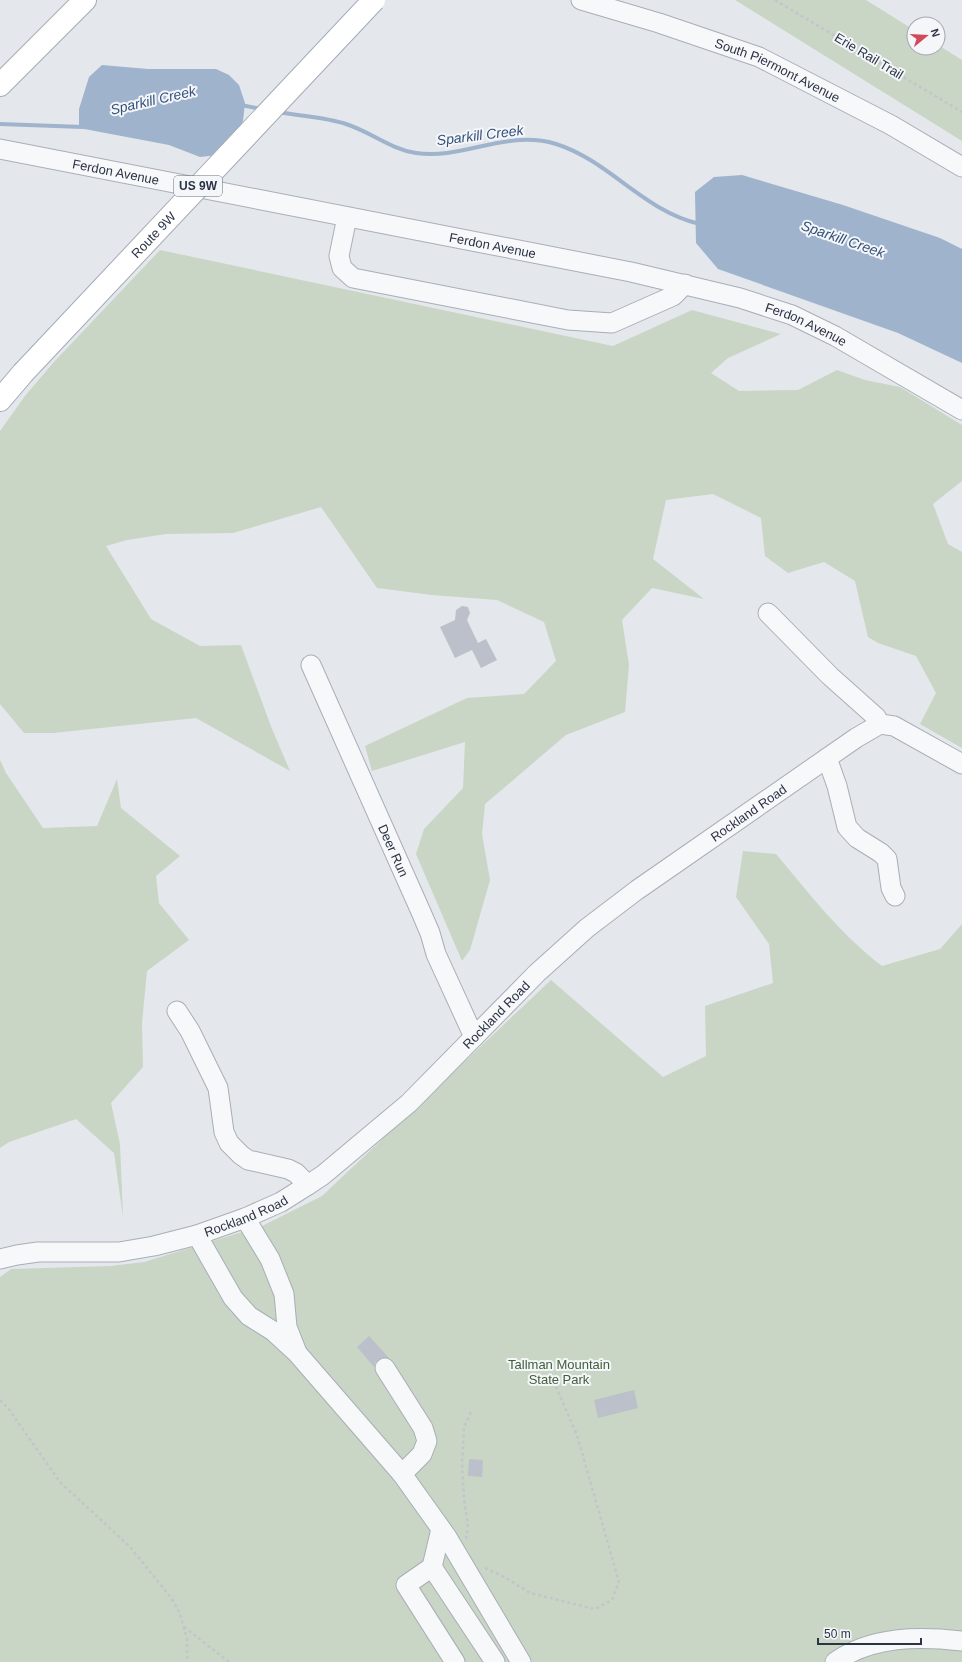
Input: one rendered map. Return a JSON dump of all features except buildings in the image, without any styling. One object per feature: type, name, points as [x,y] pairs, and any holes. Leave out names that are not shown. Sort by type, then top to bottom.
[{"type":"main road","points":[[0,85],[85,0]]},
{"type":"main road","name":"Route 9W","points":[[0,400],[23,373],[374,0]]},
{"type":"street","name":"South Piermont Avenue","points":[[581,0],[659,23],[759,58],[891,125],[962,167]]},
{"type":"street","name":"Ferdon Avenue","points":[[0,149],[631,272],[748,300],[803,320],[836,336],[962,410]]},
{"type":"street","points":[[348,217],[339,256],[342,268],[353,278],[568,320],[612,323],[669,298],[685,284]]},
{"type":"street","points":[[768,613],[830,676],[876,717],[880,724],[894,726],[962,764]]},
{"type":"street","name":"Deer Run","points":[[311,665],[421,912],[430,933],[436,954],[474,1037]]},
{"type":"street","name":"Rockland Road","points":[[0,1259],[38,1252],[119,1252],[154,1246],[197,1235],[245,1218],[281,1202],[308,1186],[409,1103],[537,973],[587,928],[637,890],[856,738],[880,724]]},
{"type":"street","points":[[827,758],[837,786],[847,827],[858,838],[881,853],[887,859],[891,888],[896,896]]},
{"type":"street","points":[[177,1011],[190,1031],[218,1088],[224,1132],[229,1143],[248,1160],[288,1169],[296,1173],[308,1186]]},
{"type":"street","points":[[245,1218],[270,1259],[284,1294],[287,1327],[297,1353]]},
{"type":"street","points":[[197,1235],[233,1298],[249,1316],[273,1331],[297,1353],[402,1474],[454,1549],[521,1662]]},
{"type":"street","points":[[385,1368],[424,1428],[427,1441],[422,1454],[402,1474]]},
{"type":"street","points":[[441,1529],[432,1567],[406,1585],[455,1662]]},
{"type":"street","points":[[432,1567],[495,1662]]},
{"type":"street","points":[[836,1662],[844,1656],[879,1642],[912,1638],[962,1641]]},
{"type":"path","name":"Erie Rail Trail","points":[[775,0],[962,112]]},
{"type":"path","points":[[467,1570],[478,1565],[506,1578],[530,1593],[595,1609],[612,1600],[618,1582],[578,1435],[556,1388]]},
{"type":"path","points":[[0,1400],[8,1408],[60,1482],[130,1547],[172,1599],[180,1614],[187,1640],[187,1662]]},
{"type":"path","points":[[454,1549],[467,1539],[468,1525],[464,1499],[462,1465],[464,1427],[472,1410]]},
{"type":"path","points":[[183,1627],[229,1662]]},
{"type":"green space","points":[[735,0],[866,0],[906,25],[906,56],[946,56],[946,50],[962,60],[962,141]]},
{"type":"green space","points":[[160,250],[613,346],[692,310],[781,334],[728,358],[711,373],[739,391],[798,390],[837,370],[865,380],[900,387],[962,425],[962,481],[933,504],[948,544],[962,552],[962,748],[920,724],[936,693],[916,656],[878,643],[868,637],[855,581],[824,562],[788,573],[765,556],[761,518],[713,494],[666,500],[653,559],[704,599],[652,588],[622,620],[629,665],[625,712],[566,735],[485,804],[482,834],[490,880],[470,950],[462,961],[416,854],[424,829],[463,788],[465,742],[372,771],[365,746],[467,698],[524,694],[556,661],[544,622],[497,600],[432,595],[377,588],[321,507],[233,533],[166,534],[127,540],[106,546],[151,619],[200,646],[241,645],[272,729],[290,771],[196,718],[53,733],[24,733],[0,704],[0,431],[25,396],[53,363]]},
{"type":"green space","points":[[0,760],[6,773],[43,828],[97,826],[117,779],[121,808],[180,856],[156,876],[159,903],[189,940],[147,971],[142,1023],[143,1067],[111,1103],[120,1144],[123,1217],[114,1153],[76,1119],[9,1142],[0,1148]]},
{"type":"green space","name":"Tallman Mountain State Park","points":[[743,851],[776,854],[839,927],[882,966],[940,949],[962,924],[962,1662],[0,1662],[0,1277],[11,1269],[111,1266],[144,1262],[262,1226],[322,1196],[551,980],[663,1077],[706,1056],[705,1006],[773,983],[769,944],[736,897]]},
{"type":"water","points":[[102,65],[148,69],[216,69],[229,75],[239,85],[245,103],[243,121],[235,139],[218,155],[200,157],[169,145],[79,128],[79,109],[89,77]]},
{"type":"water","points":[[742,175],[843,205],[940,238],[962,249],[962,363],[898,333],[718,269],[696,243],[695,192],[714,177]]},
{"type":"waterway","name":"Sparkill Creek","points":[[241,105],[261,109]]},
{"type":"waterway","name":"Sparkill Creek","points":[[278,112],[321,118],[355,127],[398,148],[416,153],[433,154],[451,152],[520,140],[538,140],[556,144],[593,162],[661,208],[680,218],[700,224]]},
{"type":"waterway","name":"Sparkill Creek","points":[[0,124],[83,127]]}]
